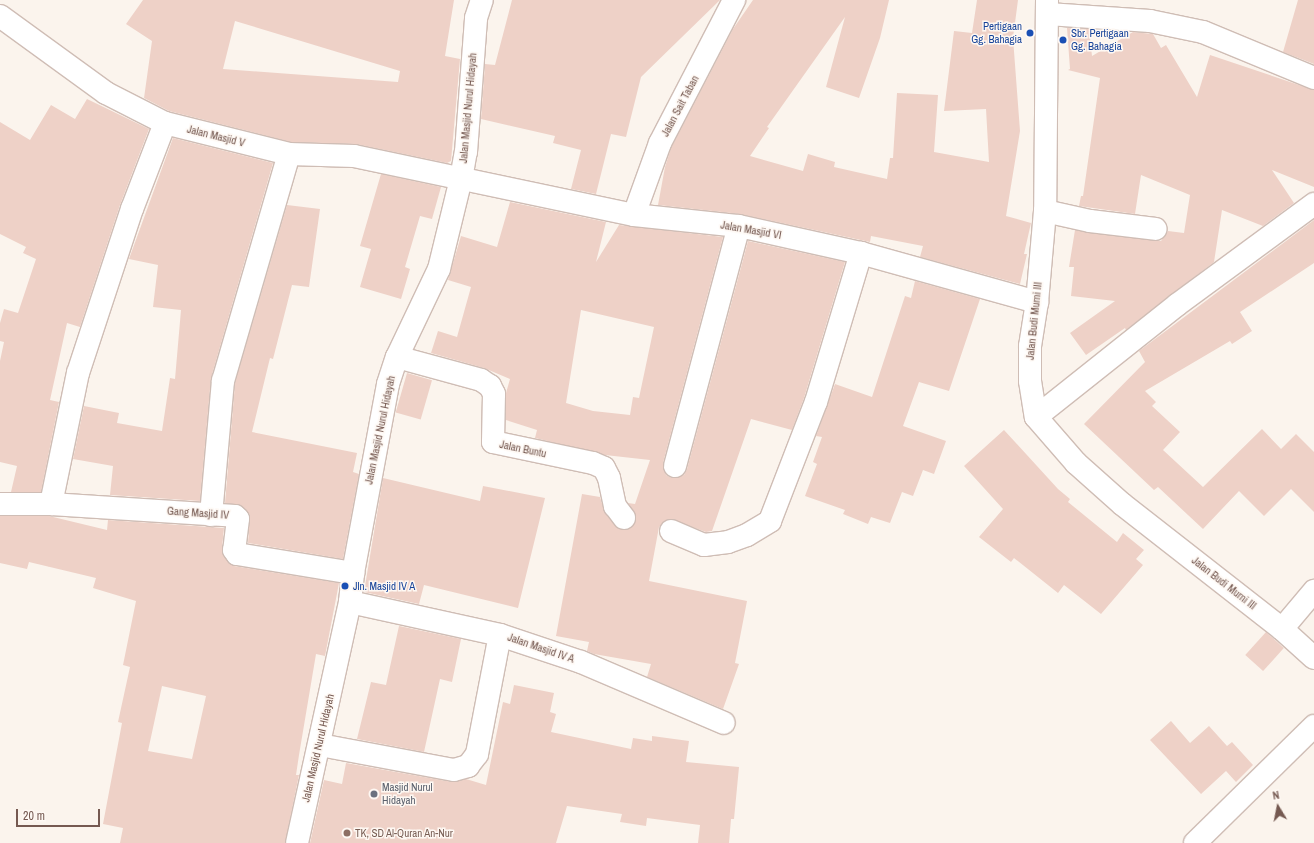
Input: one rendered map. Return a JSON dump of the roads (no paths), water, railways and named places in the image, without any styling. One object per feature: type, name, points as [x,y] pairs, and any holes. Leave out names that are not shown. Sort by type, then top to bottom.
[{"type":"street","points":[[0,6],[4,0]]},
{"type":"street","name":"Jalan Masjid Nurul Hidayah","points":[[297,843],[350,602],[352,572],[388,384],[397,357],[439,269],[461,179],[466,152],[476,18],[482,0]]},
{"type":"street","name":"Jalan Sait Taban","points":[[634,215],[660,143],[734,0]]},
{"type":"street","points":[[1047,7],[1150,21],[1202,32],[1314,78]]},
{"type":"street","name":"Jalan Budi Murni III","points":[[1047,7],[1045,211],[1037,302],[1030,346],[1030,381],[1036,416],[1076,463],[1122,504],[1282,629],[1314,658]]},
{"type":"street","name":"Jalan Masjid V","points":[[0,16],[106,93],[165,124],[289,154],[354,156],[461,179]]},
{"type":"street","points":[[51,504],[78,373],[132,209],[165,124]]},
{"type":"street","points":[[212,515],[223,381],[289,154]]},
{"type":"street","name":"Jalan Masjid VI","points":[[461,179],[634,215],[739,226],[861,253],[1037,302]]},
{"type":"street","points":[[1036,416],[1184,300],[1314,204]]},
{"type":"street","points":[[1045,211],[1090,221],[1156,229]]},
{"type":"street","points":[[675,466],[739,226]]},
{"type":"street","points":[[671,531],[704,545],[735,539],[770,520],[816,402],[861,253]]},
{"type":"street","name":"Jalan Buntu","points":[[397,357],[481,380],[490,386],[494,394],[493,442],[593,463],[604,468],[609,478],[615,506],[624,518]]},
{"type":"street","name":"Gang Masjid IV","points":[[0,504],[51,504],[237,516],[234,550],[237,554],[352,572]]},
{"type":"street","points":[[1282,629],[1314,591]]},
{"type":"street","name":"Jalan Masjid IV A","points":[[350,602],[500,635],[581,662],[724,723]]},
{"type":"street","points":[[320,744],[454,770],[468,766],[477,754],[500,635]]},
{"type":"street","points":[[1195,843],[1314,726]]},
{"type":"place","name":"Pertigaan Gg. Bahagia","points":[[1030,33]]},
{"type":"place","name":"Sbr. Pertigaan Gg. Bahagia","points":[[1063,40]]},
{"type":"place","name":"Jln. Masjid IV A","points":[[345,586]]},
{"type":"place","name":"Masjid Nurul Hidayah","points":[[374,794]]},
{"type":"place","name":"TK, SD Al-Quran An-Nur","points":[[347,833]]}]
